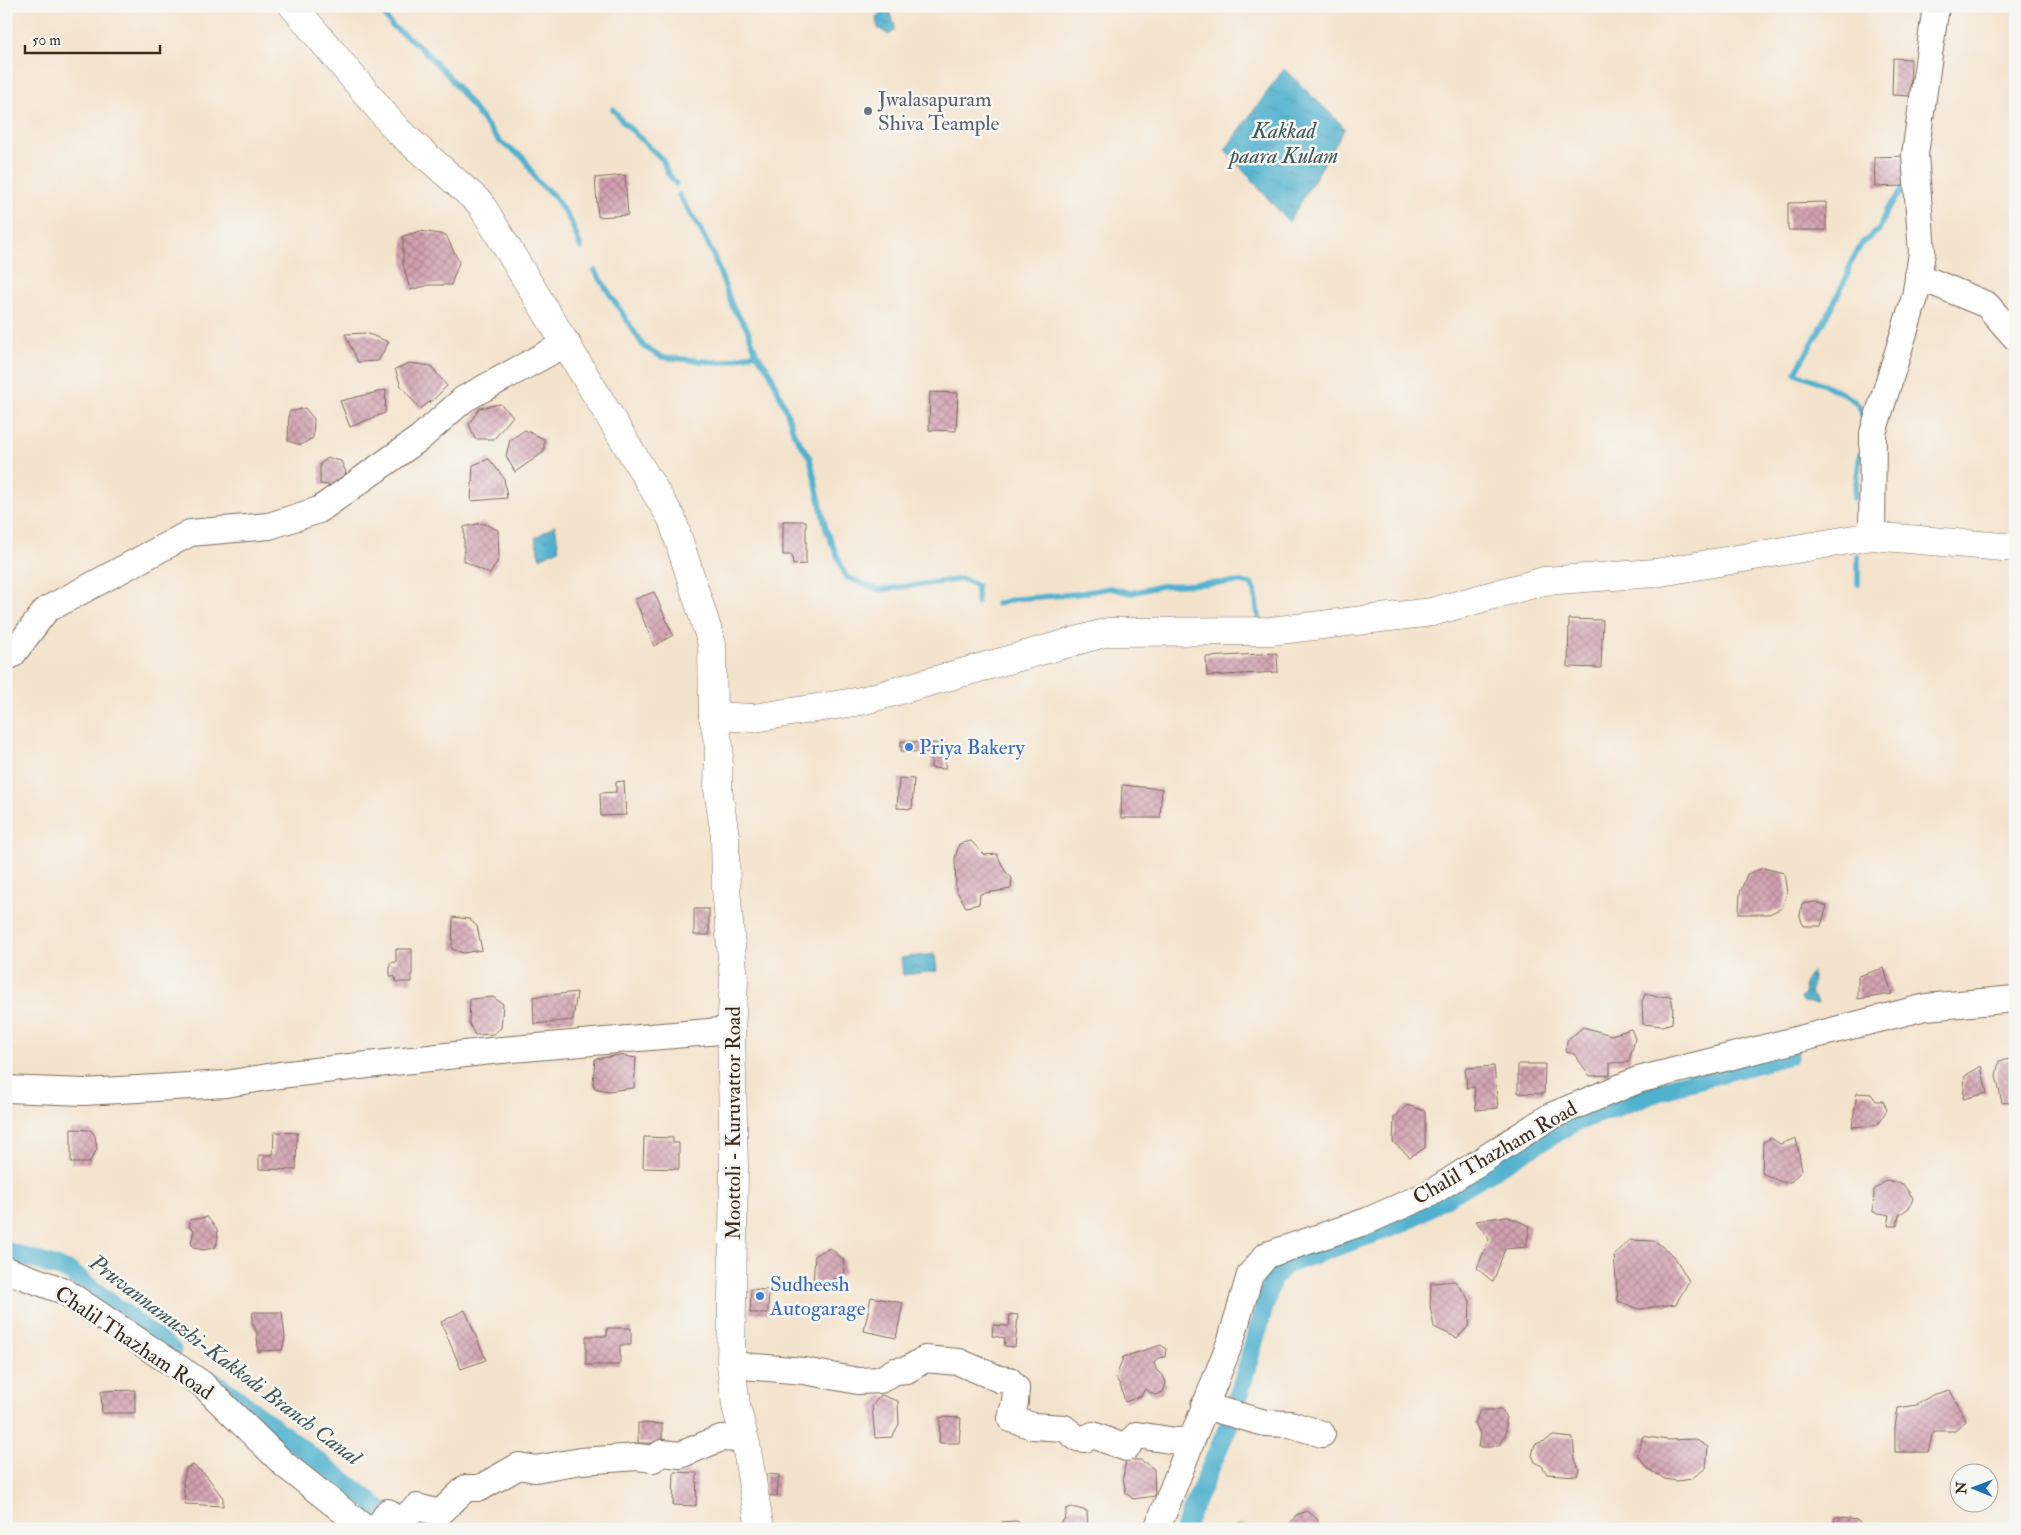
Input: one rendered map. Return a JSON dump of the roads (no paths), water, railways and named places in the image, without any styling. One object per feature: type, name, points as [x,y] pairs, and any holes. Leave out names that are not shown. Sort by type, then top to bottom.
[{"type":"main road","name":"Moottoli - Kuruvattor Road","points":[[292,6],[398,131],[480,203],[567,343],[672,519],[712,644],[713,716],[719,746],[718,789],[724,836],[726,888],[734,981],[731,1030],[734,1169],[731,1365],[736,1406],[744,1435],[760,1529]]},
{"type":"main road","points":[[713,716],[754,718],[861,701],[1108,632],[1271,631],[1432,612],[1544,582],[1655,573],[1872,536],[2015,548]]},
{"type":"street","points":[[1872,536],[1873,433],[1915,296],[1922,253],[1915,154],[1936,6]]},
{"type":"street","points":[[1918,276],[1987,306],[2015,337]]},
{"type":"street","points":[[6,657],[12,655],[46,610],[190,533],[268,526],[319,510],[420,438],[464,399],[567,343]]},
{"type":"street","name":"Chalil Thazham Road","points":[[1157,1529],[1191,1440],[1224,1412],[1230,1340],[1250,1275],[1267,1255],[1367,1221],[1431,1193],[1551,1116],[1638,1080],[1926,1007],[2015,999]]},
{"type":"street","points":[[6,1089],[84,1092],[226,1084],[280,1075],[491,1051],[731,1030]]},
{"type":"street","name":"Chalil Thazham Road","points":[[6,1270],[64,1291],[201,1383],[285,1465],[378,1522]]},
{"type":"street","points":[[731,1365],[804,1371],[858,1381],[880,1380],[895,1371],[907,1370],[925,1359],[959,1362],[999,1379],[1009,1380],[1016,1388],[1011,1419],[1033,1426],[1064,1428],[1077,1438],[1084,1440],[1093,1435],[1126,1448],[1137,1435],[1176,1441],[1191,1440]]},
{"type":"street","points":[[1224,1412],[1265,1423],[1290,1424],[1322,1434]]},
{"type":"street","points":[[378,1522],[400,1521],[417,1507],[440,1513],[466,1488],[480,1488],[519,1466],[535,1469],[581,1461],[638,1456],[653,1459],[662,1452],[680,1455],[721,1438],[738,1439],[744,1435]]},
{"type":"water","points":[[889,12],[895,26],[894,31],[889,35],[878,28],[876,19],[880,13]]},
{"type":"water","name":"Kakkad paara Kulam","points":[[1284,69],[1345,128],[1289,222],[1225,150]]},
{"type":"water","points":[[555,525],[559,549],[540,558],[535,538]]},
{"type":"water","points":[[935,954],[937,971],[903,975],[901,958]]},
{"type":"water","points":[[1813,971],[1813,983],[1810,994],[1817,1000],[1818,1004],[1802,1002],[1800,998],[1805,995],[1805,982]]},
{"type":"waterway","points":[[378,6],[392,26],[417,44],[447,74],[499,141],[524,158],[537,181],[554,196],[571,222],[581,248]]},
{"type":"waterway","points":[[613,109],[622,121],[663,160],[667,172],[676,184]]},
{"type":"waterway","points":[[1863,426],[1862,412],[1854,401],[1826,385],[1795,373],[1827,317],[1848,274],[1849,266],[1862,243],[1879,230],[1886,211],[1900,193],[1906,181]]},
{"type":"waterway","points":[[679,195],[713,254],[733,308],[747,328],[756,353]]},
{"type":"waterway","points":[[595,271],[644,347],[662,357],[724,362],[756,353],[770,372],[794,434],[810,458],[826,529],[846,577],[879,590],[963,579],[977,586],[977,602]]},
{"type":"waterway","points":[[1854,498],[1860,455]]},
{"type":"waterway","points":[[1858,557],[1858,584]]},
{"type":"waterway","points":[[997,604],[1015,599],[1076,594],[1110,588],[1131,593],[1161,586],[1241,582],[1251,584],[1255,592],[1259,624]]},
{"type":"waterway","name":"Pruvannamuzhi-Kakkodi Branch Canal","points":[[1184,1529],[1233,1415],[1272,1280],[1285,1265],[1401,1224],[1573,1123],[1678,1085],[1789,1055]]},
{"type":"waterway","name":"Pruvannamuzhi-Kakkodi Branch Canal","points":[[6,1251],[69,1271],[172,1350]]},
{"type":"waterway","name":"Pruvannamuzhi-Kakkodi Branch Canal","points":[[214,1381],[365,1497],[395,1523]]},
{"type":"place","name":"Jwalasapuram Shiva Teample","points":[[868,111]]},
{"type":"place","name":"Priya Bakery","points":[[909,747]]},
{"type":"place","name":"Sudheesh Autogarage","points":[[760,1296]]}]
